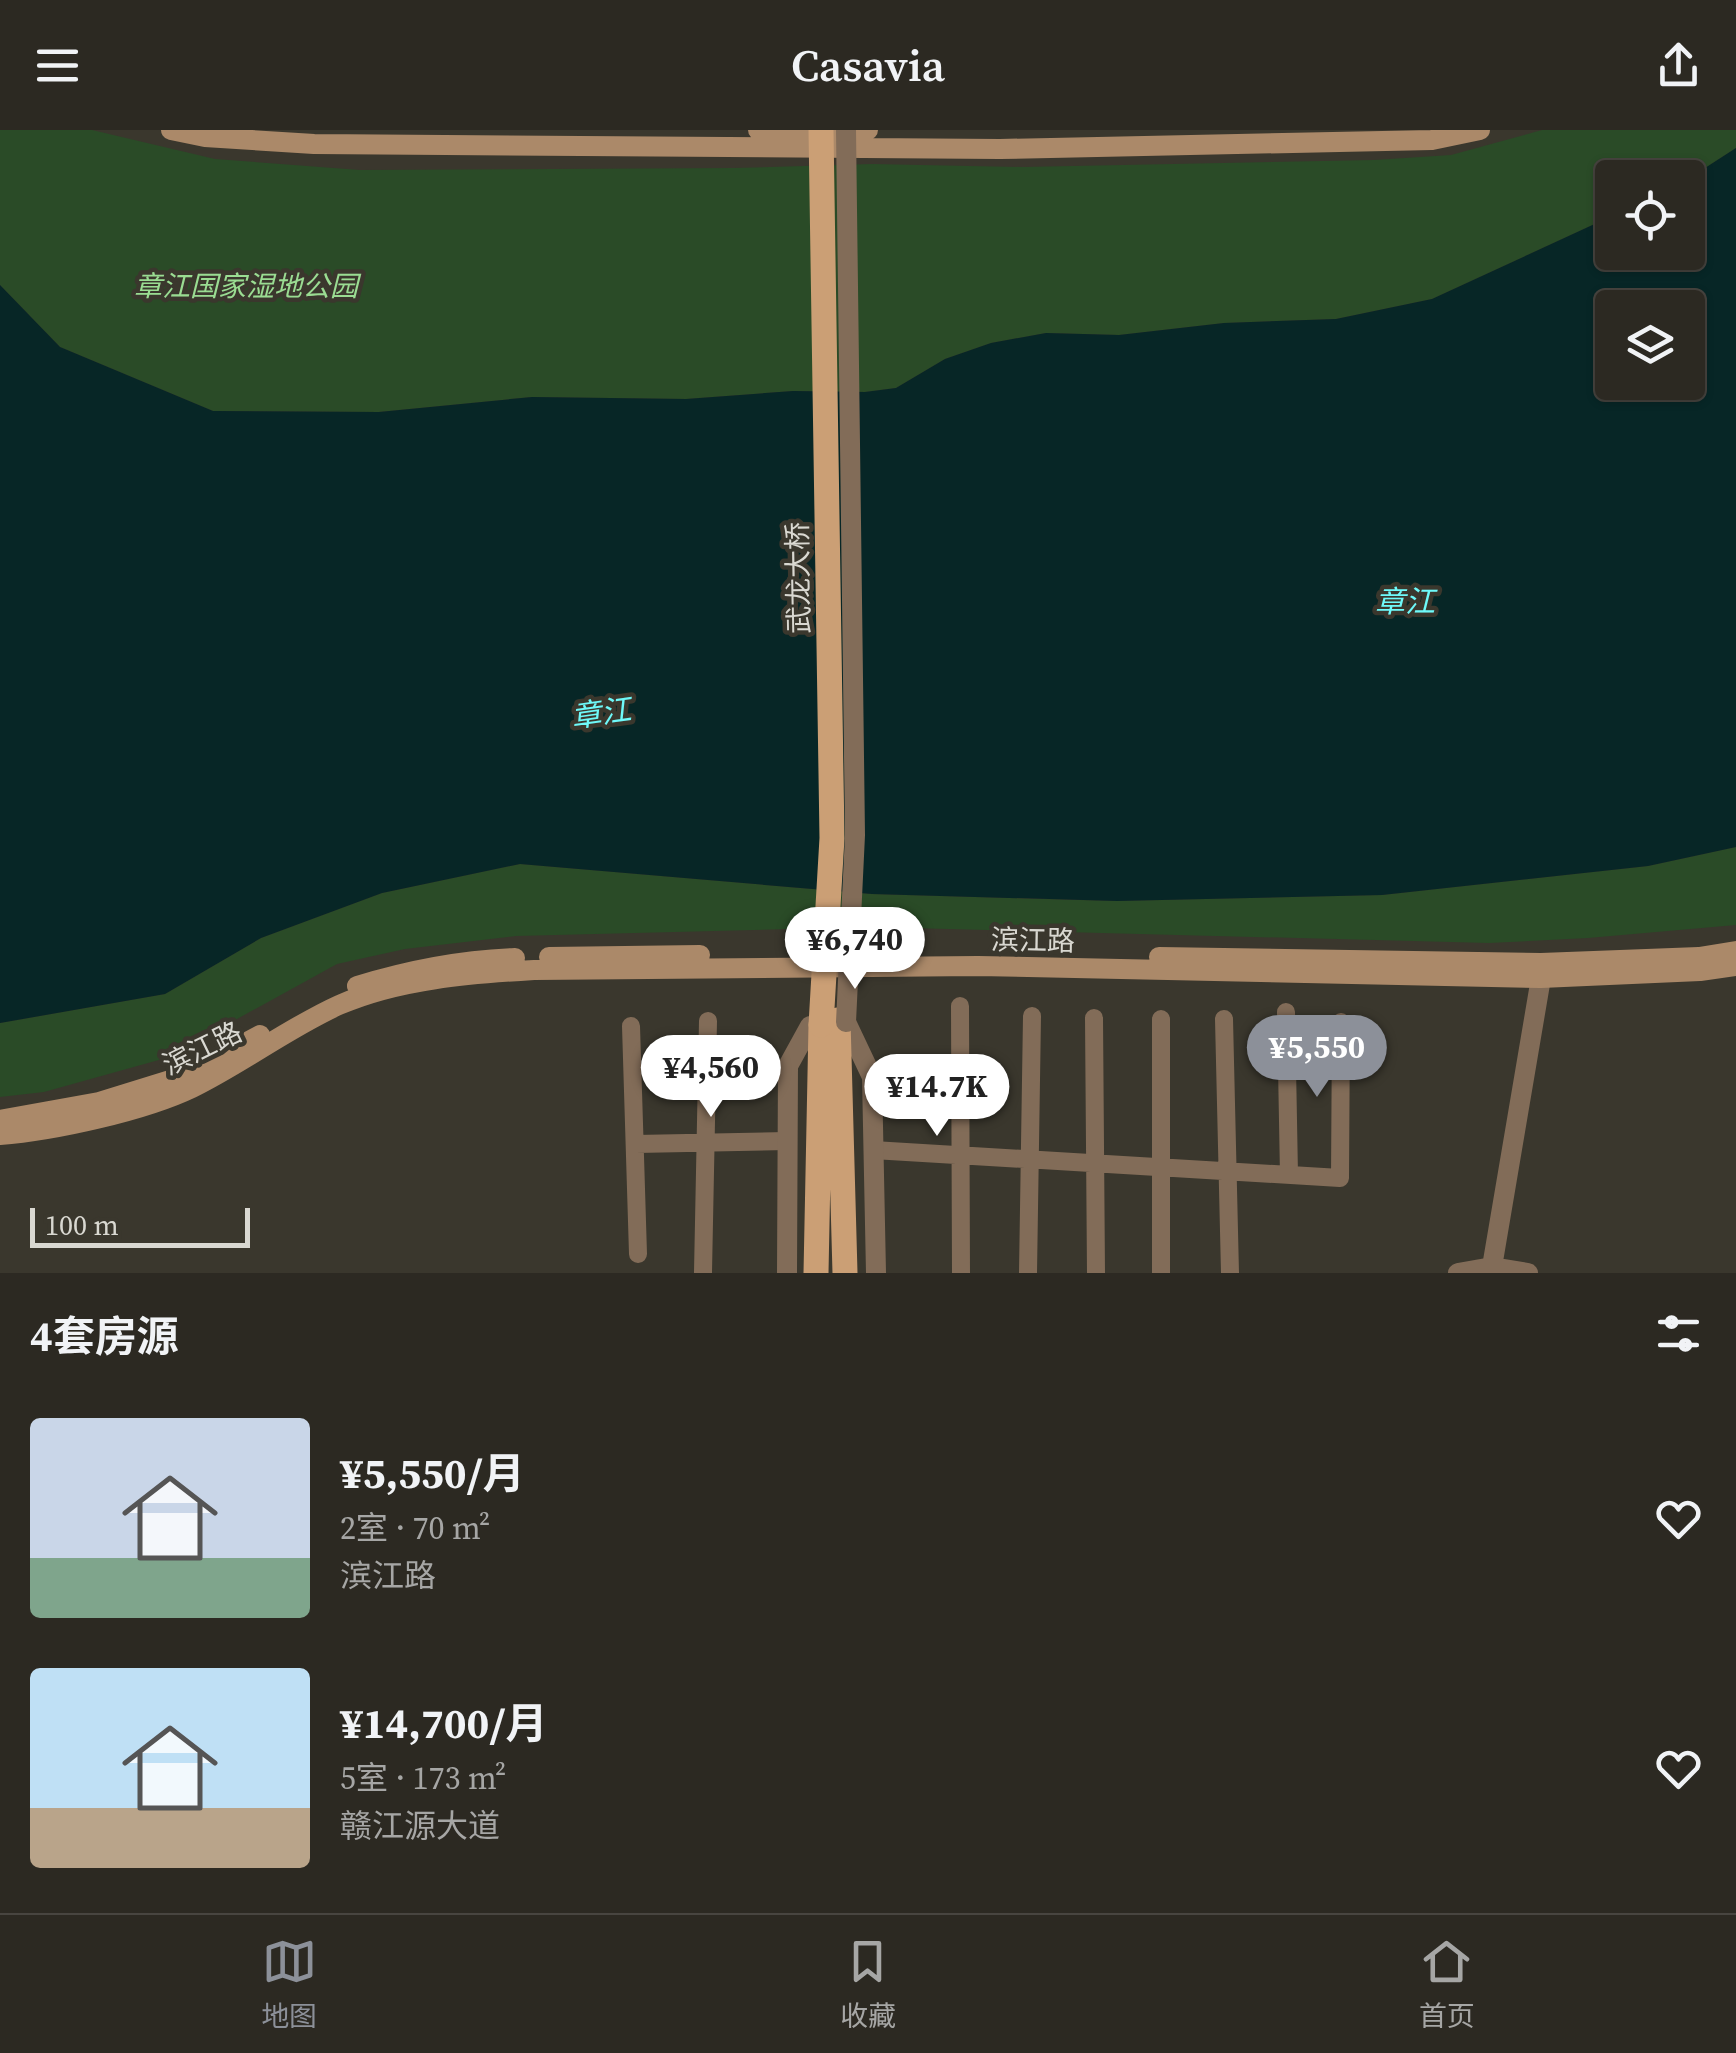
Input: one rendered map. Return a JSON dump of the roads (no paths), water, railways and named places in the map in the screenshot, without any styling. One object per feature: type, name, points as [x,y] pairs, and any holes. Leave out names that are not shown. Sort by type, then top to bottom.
[{"type":"main road","points":[[172,130],[205,137],[314,144],[794,139],[1432,140],[1480,130]]},
{"type":"main road","points":[[758,130],[794,139],[868,130]]},
{"type":"main road","name":"武龙大桥","points":[[817,130],[832,838],[828,1023]]},
{"type":"main road","name":"武龙大桥","points":[[828,1023],[847,838],[836,130]]},
{"type":"main road","name":"滨江路","points":[[0,1120],[99,1102],[183,1076],[336,992],[404,972],[471,960],[600,955],[987,954],[1541,963],[1699,957],[1736,951]]},
{"type":"main road","name":"滨江路","points":[[0,1135],[102,1117],[189,1090],[342,1004],[407,986],[473,974],[534,970],[978,966],[1542,978],[1700,972],[1736,966]]},
{"type":"main road","points":[[816,1273],[828,1023]]},
{"type":"main road","points":[[828,1023],[845,1273]]},
{"type":"street","points":[[786,1273],[788,1066],[828,1023],[855,835],[846,130]]},
{"type":"street","points":[[1492,1267],[1542,978]]},
{"type":"street","points":[[960,1006],[960,1272]]},
{"type":"street","points":[[1286,1012],[1289,1175]]},
{"type":"street","points":[[1028,1273],[1032,1016]]},
{"type":"street","points":[[1094,1018],[1096,1273]]},
{"type":"street","points":[[1161,1019],[1162,1273]]},
{"type":"street","points":[[1224,1019],[1230,1273]]},
{"type":"street","points":[[703,1272],[708,1021]]},
{"type":"street","points":[[873,1150],[1340,1178],[1342,1022]]},
{"type":"street","points":[[828,1023],[872,1078],[876,1273]]},
{"type":"street","points":[[631,1026],[638,1254]]},
{"type":"street","points":[[636,1144],[787,1141]]},
{"type":"street","points":[[1458,1273],[1492,1267],[1528,1273]]},
{"type":"water","name":"章江","points":[[1736,148],[1736,847],[1648,866],[1382,895],[1117,901],[872,894],[520,864],[382,893],[261,938],[165,994],[0,1023],[0,285],[60,347],[213,411],[379,412],[532,397],[686,399],[793,391],[865,392],[896,388],[945,359],[991,343],[1046,333],[1119,335],[1224,323],[1336,319],[1432,299],[1595,224],[1595,270],[1705,270],[1705,168]]},
{"type":"park label","name":"章江国家湿地公园","points":[[246,286]]}]
